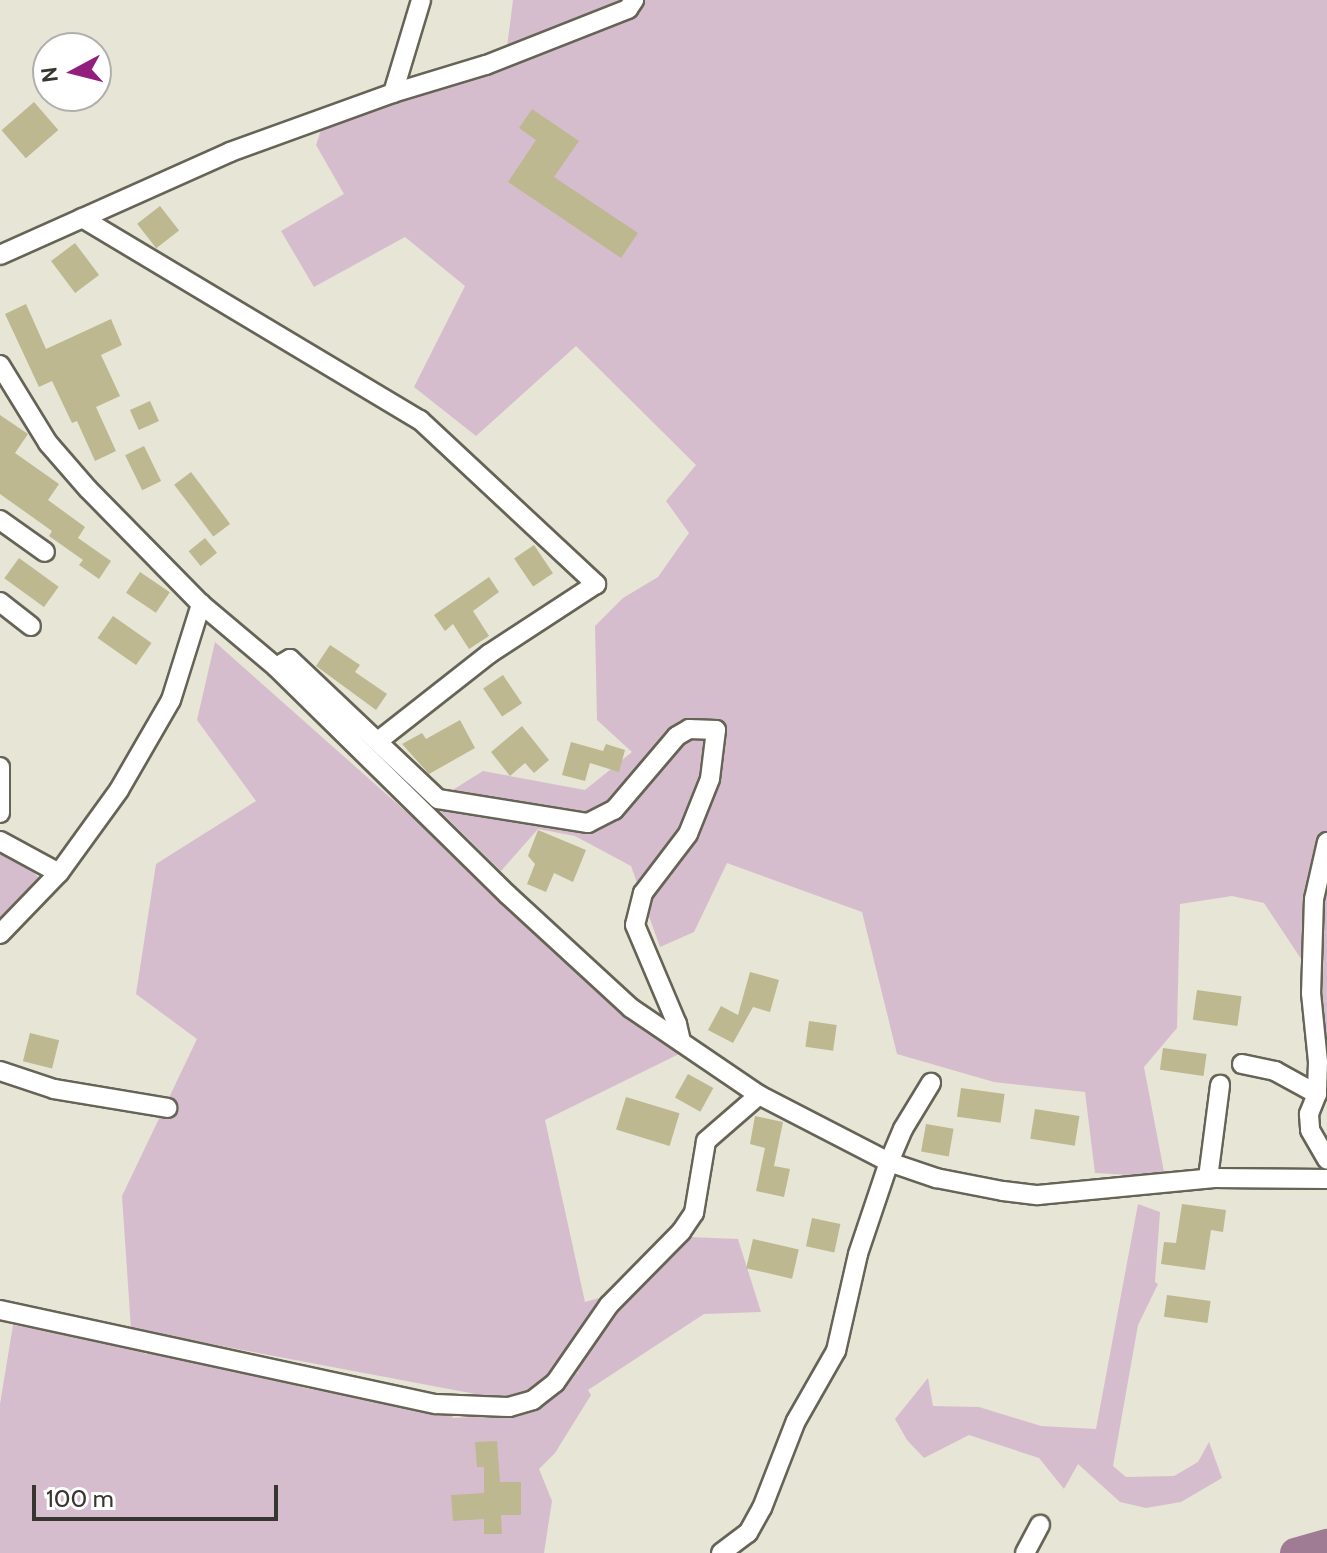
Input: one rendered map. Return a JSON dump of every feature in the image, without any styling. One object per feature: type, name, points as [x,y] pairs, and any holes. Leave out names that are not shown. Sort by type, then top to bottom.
[{"type":"street","points":[[393,93],[421,0]]},
{"type":"street","points":[[0,255],[230,152],[393,93],[486,65],[628,9],[634,0]]},
{"type":"street","points":[[82,218],[420,420],[596,584],[489,654],[378,741]]},
{"type":"street","points":[[0,365],[48,443],[88,489],[201,604],[276,667],[508,895],[631,1008],[759,1095],[889,1162],[936,1178],[1038,1195],[1208,1178],[1327,1179]]},
{"type":"street","points":[[0,520],[45,552]]},
{"type":"street","points":[[0,602],[31,626]]},
{"type":"street","points":[[0,934],[59,873],[119,790],[171,700],[201,604]]},
{"type":"street","points":[[276,667],[290,659],[438,799],[588,823],[614,810],[677,736],[689,729],[716,730],[710,779],[688,834],[643,893],[635,925],[677,1024],[681,1042]]},
{"type":"street","points":[[0,767],[0,813]]},
{"type":"street","points":[[0,841],[59,873]]},
{"type":"street","points":[[1327,842],[1318,867],[1312,937],[1317,1094],[1309,1114],[1310,1130],[1327,1159]]},
{"type":"street","points":[[1242,1064],[1275,1071],[1317,1094]]},
{"type":"street","points":[[0,1071],[54,1089],[167,1108]]},
{"type":"street","points":[[721,1553],[748,1533],[762,1508],[796,1421],[836,1351],[858,1254],[889,1162],[903,1129],[931,1083]]},
{"type":"street","points":[[1208,1178],[1220,1085]]},
{"type":"street","points":[[0,1310],[436,1404],[509,1407],[533,1400],[555,1383],[609,1305],[681,1232],[694,1213],[706,1141],[759,1095]]},
{"type":"street","points":[[1026,1550],[1040,1525]]},
{"type":"shaded area","points":[[513,0],[1327,0],[1327,1038],[1311,974],[1264,903],[1232,896],[1180,904],[1177,1028],[1144,1067],[1165,1177],[1095,1173],[1085,1092],[994,1082],[897,1054],[862,912],[727,863],[694,932],[660,947],[631,866],[575,836],[538,829],[501,871],[439,810],[443,796],[483,771],[585,790],[632,752],[597,720],[595,626],[623,598],[658,577],[689,533],[666,501],[696,465],[576,346],[476,436],[414,387],[465,286],[405,237],[314,287],[281,231],[344,194],[316,145],[325,118],[506,55]]},
{"type":"shaded area","points":[[215,642],[679,1054],[545,1120],[585,1302],[621,1292],[523,1403],[131,1329],[122,1196],[197,1039],[136,994],[156,864],[256,801],[197,720]]},
{"type":"shaded area","points":[[0,831],[3,842],[40,879],[0,923]]},
{"type":"shaded area","points":[[1138,1204],[1160,1212],[1155,1282],[1158,1284],[1138,1325],[1113,1466],[1126,1477],[1174,1476],[1198,1462],[1209,1442],[1222,1478],[1181,1502],[1146,1508],[1120,1502],[1078,1464],[1064,1489],[1039,1458],[969,1435],[924,1458],[907,1440],[895,1419],[928,1378],[933,1406],[979,1407],[1041,1426],[1096,1429]]},
{"type":"shaded area","points":[[689,1237],[738,1239],[761,1312],[704,1314],[588,1390],[591,1395],[555,1453],[539,1469],[552,1501],[544,1553],[0,1553],[0,1404],[13,1325],[66,1334],[96,1330],[146,1354],[160,1344],[304,1388],[454,1414],[452,1418],[518,1415],[572,1367],[579,1375],[577,1371],[625,1297]]},
{"type":"building","points":[[32,104],[32,112],[43,112],[58,130],[26,158],[2,130]]},
{"type":"building","points":[[532,109],[579,141],[554,177],[638,233],[621,258],[508,182],[536,140],[519,128]]},
{"type":"building","points":[[160,206],[179,230],[156,248],[137,224]]},
{"type":"building","points":[[75,243],[99,275],[75,293],[51,261]]},
{"type":"building","points":[[26,304],[46,349],[111,319],[122,345],[101,355],[120,396],[96,407],[116,451],[95,461],[77,421],[72,423],[52,381],[39,387],[5,314]]},
{"type":"building","points":[[150,401],[159,421],[139,430],[130,410]]},
{"type":"building","points":[[0,415],[28,434],[15,453],[59,484],[48,500],[85,527],[78,538],[111,561],[99,579],[79,565],[83,560],[49,536],[52,531],[0,494]]},
{"type":"building","points":[[144,446],[161,481],[142,490],[125,455]]},
{"type":"building","points":[[191,472],[230,524],[213,537],[174,485]]},
{"type":"building","points":[[205,538],[217,553],[201,566],[189,551]]},
{"type":"building","points":[[534,545],[553,573],[533,587],[514,558]]},
{"type":"building","points":[[19,558],[59,587],[44,607],[4,578]]},
{"type":"building","points":[[140,572],[170,592],[156,613],[126,593]]},
{"type":"building","points":[[489,577],[499,592],[473,611],[489,636],[469,649],[453,624],[445,631],[434,615]]},
{"type":"building","points":[[113,616],[152,643],[136,665],[98,638]]},
{"type":"building","points":[[330,645],[360,665],[355,672],[387,694],[376,710],[316,666]]},
{"type":"building","points":[[503,675],[522,703],[502,717],[483,688]]},
{"type":"building","points":[[460,720],[475,748],[429,774],[402,744],[422,733],[426,739]]},
{"type":"building","points":[[522,726],[549,760],[534,773],[525,763],[510,776],[491,752]]},
{"type":"building","points":[[571,742],[603,751],[606,744],[625,750],[619,772],[590,763],[585,781],[562,775]]},
{"type":"building","points":[[538,830],[586,850],[573,882],[554,873],[546,892],[527,884],[535,864],[528,856]]},
{"type":"building","points":[[750,972],[779,980],[770,1012],[753,1007],[733,1043],[708,1030],[721,1006],[738,1015]]},
{"type":"building","points":[[1197,990],[1242,996],[1237,1026],[1193,1020]]},
{"type":"building","points":[[809,1021],[837,1025],[833,1051],[805,1047]]},
{"type":"building","points":[[30,1033],[59,1040],[52,1068],[23,1061]]},
{"type":"building","points":[[1163,1048],[1207,1054],[1204,1076],[1160,1070]]},
{"type":"building","points":[[688,1074],[713,1088],[700,1112],[675,1098]]},
{"type":"building","points":[[961,1088],[1005,1094],[1001,1123],[957,1117]]},
{"type":"building","points":[[626,1097],[680,1113],[670,1146],[616,1130]]},
{"type":"building","points":[[1035,1109],[1079,1116],[1075,1146],[1030,1139]]},
{"type":"building","points":[[755,1116],[783,1122],[774,1166],[790,1169],[784,1197],[756,1191],[765,1148],[750,1144]]},
{"type":"building","points":[[926,1124],[954,1129],[949,1156],[921,1152]]},
{"type":"building","points":[[1182,1204],[1226,1210],[1223,1232],[1211,1230],[1205,1270],[1161,1264],[1164,1242],[1176,1243]]},
{"type":"building","points":[[812,1218],[840,1224],[834,1252],[806,1246]]},
{"type":"building","points":[[753,1239],[799,1250],[792,1279],[746,1268]]},
{"type":"building","points":[[1167,1295],[1211,1301],[1208,1323],[1164,1317]]},
{"type":"building","points":[[497,1441],[500,1482],[521,1482],[521,1515],[501,1515],[502,1534],[484,1534],[484,1519],[453,1521],[451,1495],[484,1493],[484,1467],[477,1467],[475,1442]]},
{"type":"waterway","points":[[1295,1553],[1327,1544]]}]
